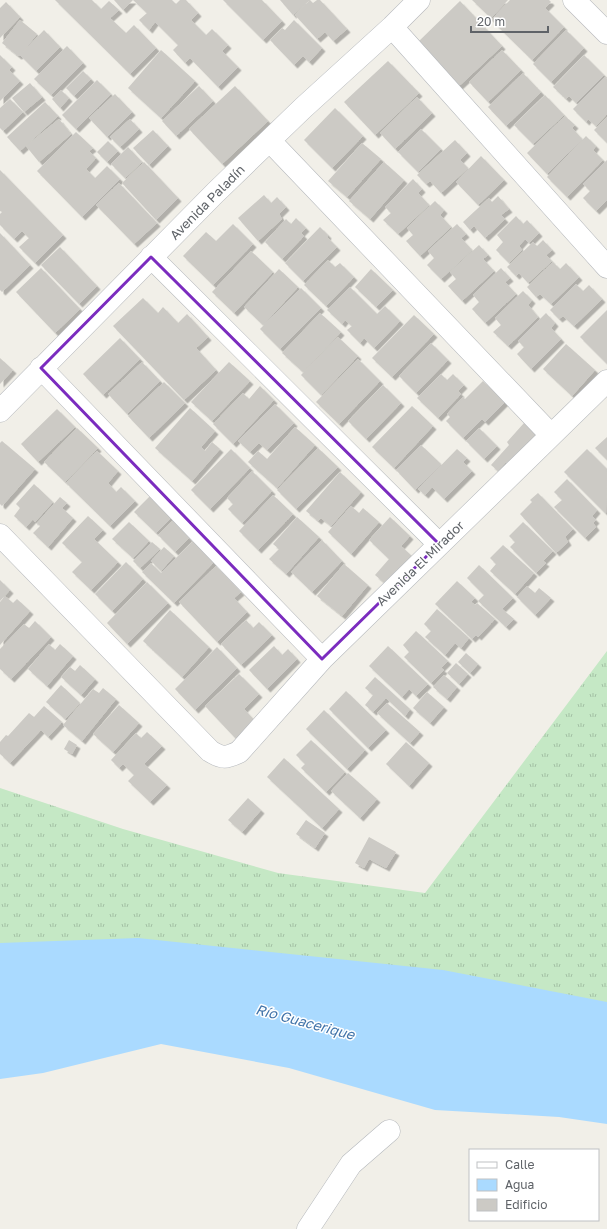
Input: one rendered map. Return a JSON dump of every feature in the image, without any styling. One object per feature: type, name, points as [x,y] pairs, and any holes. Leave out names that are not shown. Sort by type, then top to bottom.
[{"type":"street","name":"Avenida Paladín","points":[[0,411],[152,257],[303,108],[420,0]]},
{"type":"street","points":[[574,0],[607,33]]},
{"type":"street","points":[[392,26],[607,268]]},
{"type":"street","points":[[270,141],[551,435]]},
{"type":"street","points":[[152,257],[439,544]]},
{"type":"street","points":[[41,368],[322,659]]},
{"type":"street","name":"Avenida El Mirador","points":[[0,534],[210,751],[217,756],[227,758],[239,752],[322,659],[607,381]]},
{"type":"street","points":[[308,1229],[351,1164],[389,1131]]},
{"type":"highlighted area","points":[[151,257],[439,544],[322,659],[41,368]]},
{"type":"green space","points":[[607,651],[607,1033],[0,947],[0,788],[123,829],[278,873],[425,893]]},
{"type":"water","name":"Río Guacerique","points":[[138,938],[443,970],[607,1002],[607,1124],[559,1117],[435,1110],[289,1068],[161,1044],[43,1073],[0,1079],[0,943]]},
{"type":"building","points":[[55,0],[92,0],[101,9],[109,1],[119,10],[110,18],[126,33],[134,25],[156,48],[130,74]]},
{"type":"building","points":[[114,0],[133,0],[123,10]]},
{"type":"building","points":[[133,0],[172,0],[176,4],[180,0],[186,0],[198,13],[191,20],[206,35],[212,29],[228,45],[222,51],[238,67],[218,87],[190,58],[185,63],[173,50],[178,45],[155,22],[149,30],[139,20],[147,13]]},
{"type":"building","points":[[223,0],[262,0],[282,21],[263,40]]},
{"type":"building","points":[[280,0],[310,0],[293,15]]},
{"type":"building","points":[[310,0],[313,3],[320,0],[347,29],[333,41],[325,32],[317,39],[295,15]]},
{"type":"building","points":[[472,0],[508,0],[491,18]]},
{"type":"building","points":[[510,0],[549,0],[551,2],[545,8],[564,27],[532,60],[491,20]]},
{"type":"building","points":[[460,1],[502,46],[457,88],[416,44]]},
{"type":"building","points":[[6,2],[20,17],[0,38],[0,8]]},
{"type":"building","points":[[20,20],[37,34],[22,53],[44,30],[60,47],[36,71],[20,55],[18,56],[2,43]]},
{"type":"building","points":[[294,20],[322,48],[309,62],[303,56],[294,65],[270,40],[282,28],[285,30]]},
{"type":"building","points":[[566,30],[584,48],[551,82],[533,64]]},
{"type":"building","points":[[67,46],[83,63],[51,95],[34,79]]},
{"type":"building","points":[[161,50],[195,81],[161,118],[128,88]]},
{"type":"building","points":[[502,50],[521,70],[488,102],[469,82]]},
{"type":"building","points":[[0,55],[12,67],[9,70],[20,81],[0,101]]},
{"type":"building","points":[[584,55],[604,75],[576,103],[569,96],[566,99],[553,87]]},
{"type":"building","points":[[388,61],[419,93],[375,135],[344,102]]},
{"type":"building","points":[[83,71],[91,79],[74,96],[66,88]]},
{"type":"building","points":[[523,73],[541,92],[506,126],[488,107]]},
{"type":"building","points":[[605,77],[607,79],[607,114],[596,126],[588,119],[586,122],[573,109]]},
{"type":"building","points":[[97,80],[111,94],[76,129],[62,115]]},
{"type":"building","points":[[30,83],[42,97],[24,112],[12,98]]},
{"type":"building","points":[[199,86],[213,101],[176,136],[162,121]]},
{"type":"building","points":[[235,86],[268,121],[222,164],[189,129]]},
{"type":"building","points":[[61,90],[69,98],[60,108],[52,99]]},
{"type":"building","points":[[115,94],[132,112],[107,137],[89,118]]},
{"type":"building","points":[[545,95],[564,115],[533,144],[514,125]]},
{"type":"building","points":[[417,97],[432,113],[395,149],[380,133]]},
{"type":"building","points":[[10,99],[23,112],[3,131],[0,128],[0,108]]},
{"type":"building","points":[[45,102],[58,116],[20,151],[7,137]]},
{"type":"building","points":[[335,108],[363,136],[332,168],[304,140]]},
{"type":"building","points":[[565,116],[575,125],[572,128],[582,139],[547,174],[527,153]]},
{"type":"building","points":[[607,117],[607,143],[594,130]]},
{"type":"building","points":[[59,119],[71,134],[39,162],[26,146]]},
{"type":"building","points":[[130,119],[139,129],[120,147],[110,137]]},
{"type":"building","points":[[421,129],[441,149],[418,172],[398,152]]},
{"type":"building","points":[[153,130],[168,146],[149,165],[133,148]]},
{"type":"building","points":[[76,132],[93,148],[89,151],[96,158],[86,169],[95,178],[107,166],[120,179],[82,217],[37,171]]},
{"type":"building","points":[[586,136],[596,146],[593,150],[603,160],[567,197],[547,177]]},
{"type":"building","points":[[455,140],[467,153],[460,160],[468,168],[441,193],[430,181],[426,184],[417,175]]},
{"type":"building","points":[[108,141],[118,151],[107,162],[97,152]]},
{"type":"building","points":[[362,143],[381,159],[347,197],[328,181]]},
{"type":"building","points":[[128,147],[142,162],[125,178],[111,164]]},
{"type":"building","points":[[481,156],[504,180],[478,205],[456,182]]},
{"type":"building","points":[[607,160],[607,200],[596,211],[583,198],[590,191],[583,184]]},
{"type":"building","points":[[144,162],[178,198],[156,220],[122,183]]},
{"type":"building","points":[[384,162],[404,180],[370,219],[349,201]]},
{"type":"building","points":[[0,170],[63,235],[35,263],[19,247],[29,238],[22,231],[14,239],[0,225],[0,214],[2,212],[0,211]]},
{"type":"building","points":[[413,179],[422,189],[418,193],[429,205],[398,234],[383,220],[391,213],[385,207]]},
{"type":"building","points":[[119,183],[157,223],[134,244],[96,205]]},
{"type":"building","points":[[264,195],[271,203],[277,197],[286,207],[279,214],[282,219],[258,241],[238,218]]},
{"type":"building","points":[[498,196],[509,209],[501,215],[505,219],[485,238],[474,226],[470,230],[463,222],[489,198],[492,202]]},
{"type":"building","points":[[435,201],[444,210],[440,215],[451,227],[420,256],[406,241],[413,235],[407,228]]},
{"type":"building","points":[[516,216],[523,224],[527,220],[539,233],[529,243],[525,239],[519,246],[522,250],[509,263],[496,250],[503,242],[497,235]]},
{"type":"building","points":[[296,218],[306,228],[301,233],[304,236],[282,259],[265,242],[286,219],[291,224]]},
{"type":"building","points":[[233,224],[253,244],[213,285],[183,256],[206,232],[216,241]]},
{"type":"building","points":[[457,224],[466,234],[461,238],[472,250],[441,279],[427,265],[434,258],[428,251]]},
{"type":"building","points":[[320,227],[337,247],[303,281],[285,263]]},
{"type":"building","points":[[0,233],[30,265],[2,292],[0,290]]},
{"type":"building","points":[[543,240],[552,250],[546,255],[552,261],[528,283],[519,273],[516,276],[507,267],[533,242],[537,246]]},
{"type":"building","points":[[479,245],[488,255],[483,259],[494,271],[462,301],[448,286],[456,279],[450,272]]},
{"type":"building","points":[[60,247],[97,286],[79,304],[41,265]]},
{"type":"building","points":[[251,251],[273,272],[234,313],[212,292]]},
{"type":"building","points":[[328,260],[335,267],[340,263],[354,277],[326,306],[304,285]]},
{"type":"building","points":[[553,262],[560,269],[566,263],[579,277],[551,304],[540,294],[536,297],[527,287]]},
{"type":"building","points":[[41,268],[80,309],[55,333],[16,292]]},
{"type":"building","points":[[501,268],[510,278],[505,282],[516,294],[485,323],[472,309],[479,302],[473,295]]},
{"type":"building","points":[[279,269],[298,287],[263,325],[244,307]]},
{"type":"building","points":[[371,269],[393,290],[376,307],[355,287]]},
{"type":"building","points":[[576,284],[583,291],[589,285],[602,299],[574,326],[563,316],[559,319],[550,310]]},
{"type":"building","points":[[350,287],[377,314],[385,306],[400,321],[374,348],[364,338],[360,343],[347,330],[352,326],[345,320],[342,324],[327,310]]},
{"type":"building","points":[[301,288],[321,308],[280,349],[260,329]]},
{"type":"building","points":[[523,291],[532,300],[528,305],[538,317],[508,346],[493,332],[501,325],[495,318]]},
{"type":"building","points":[[143,298],[158,313],[163,307],[178,323],[187,314],[208,337],[196,348],[216,370],[184,400],[113,326]]},
{"type":"building","points":[[607,310],[607,364],[580,337]]},
{"type":"building","points":[[320,313],[341,332],[303,372],[282,353]]},
{"type":"building","points":[[546,313],[555,323],[551,328],[561,339],[531,369],[517,354],[524,347],[518,341]]},
{"type":"building","points":[[414,315],[434,334],[392,377],[372,358]]},
{"type":"building","points":[[338,337],[358,356],[321,395],[301,375]]},
{"type":"building","points":[[120,338],[140,359],[103,395],[83,374]]},
{"type":"building","points":[[431,343],[448,360],[416,393],[399,376]]},
{"type":"building","points":[[566,344],[595,370],[572,396],[543,369]]},
{"type":"building","points":[[0,358],[13,370],[0,384]]},
{"type":"building","points":[[358,359],[380,381],[339,424],[316,402]]},
{"type":"building","points":[[142,362],[160,381],[127,414],[108,394]]},
{"type":"building","points":[[229,362],[250,381],[212,421],[191,402]]},
{"type":"building","points":[[441,374],[447,380],[453,374],[464,385],[458,391],[461,394],[438,418],[417,398]]},
{"type":"building","points":[[483,381],[505,402],[485,422],[482,419],[463,438],[446,421],[450,417],[447,414],[463,397],[465,399]]},
{"type":"building","points":[[164,382],[185,403],[149,438],[128,416]]},
{"type":"building","points":[[383,385],[401,403],[366,439],[348,421]]},
{"type":"building","points":[[260,386],[274,400],[233,444],[213,424],[243,393],[249,399]]},
{"type":"building","points":[[275,404],[294,423],[267,450],[259,443],[250,452],[238,441]]},
{"type":"building","points":[[412,406],[433,426],[394,468],[372,447]]},
{"type":"building","points":[[190,408],[215,431],[201,447],[205,451],[212,442],[220,449],[192,481],[155,448]]},
{"type":"building","points":[[57,409],[75,427],[38,462],[21,444]]},
{"type":"building","points":[[524,423],[537,435],[510,466],[506,462],[498,471],[491,465],[509,445],[507,442]]},
{"type":"building","points":[[295,427],[315,445],[277,488],[248,462],[258,451],[267,459]]},
{"type":"building","points":[[77,428],[98,448],[65,482],[44,462]]},
{"type":"building","points":[[479,428],[497,446],[484,459],[466,441]]},
{"type":"building","points":[[607,437],[607,460],[595,448]]},
{"type":"building","points":[[2,441],[35,469],[2,506],[0,504],[0,443]]},
{"type":"building","points":[[421,445],[441,464],[415,490],[396,470]]},
{"type":"building","points":[[318,448],[338,467],[296,509],[277,490]]},
{"type":"building","points":[[231,449],[250,468],[210,509],[191,490]]},
{"type":"building","points":[[457,449],[467,458],[463,462],[472,471],[444,499],[432,487],[425,495],[418,489]]},
{"type":"building","points":[[587,449],[607,469],[606,514],[564,472]]},
{"type":"building","points":[[97,451],[118,471],[108,483],[116,492],[121,487],[135,501],[110,526],[66,483]]},
{"type":"building","points":[[252,471],[272,491],[242,523],[228,509],[233,504],[227,498]]},
{"type":"building","points":[[340,472],[361,492],[331,526],[321,518],[318,521],[306,511]]},
{"type":"building","points":[[567,479],[597,510],[592,516],[596,520],[593,523],[596,527],[585,538],[554,507],[562,500],[554,492]]},
{"type":"building","points":[[34,484],[53,502],[35,522],[33,519],[26,527],[14,516],[20,508],[16,504]]},
{"type":"building","points":[[538,493],[573,529],[565,537],[568,542],[556,553],[520,514],[532,502],[530,500]]},
{"type":"building","points":[[273,495],[293,514],[258,550],[239,531]]},
{"type":"building","points":[[150,496],[172,517],[156,533],[134,512]]},
{"type":"building","points":[[60,497],[67,503],[62,508],[73,518],[48,547],[33,533],[40,526],[37,523]]},
{"type":"building","points":[[351,506],[359,513],[363,508],[379,522],[351,554],[328,532]]},
{"type":"building","points":[[88,516],[103,530],[94,539],[118,562],[91,590],[72,572],[82,562],[62,543]]},
{"type":"building","points":[[297,517],[319,537],[286,574],[269,559],[279,549],[273,544]]},
{"type":"building","points":[[390,517],[410,536],[401,546],[414,558],[388,586],[375,575],[389,559],[369,540]]},
{"type":"building","points":[[173,520],[189,538],[175,552],[158,535]]},
{"type":"building","points":[[129,522],[149,541],[133,558],[112,539]]},
{"type":"building","points":[[523,522],[553,551],[543,561],[546,563],[536,573],[510,547],[515,542],[509,536]]},
{"type":"building","points":[[194,540],[215,561],[174,603],[142,572],[151,563],[161,573]]},
{"type":"building","points":[[322,540],[342,561],[312,592],[291,572]]},
{"type":"building","points":[[152,542],[160,549],[140,568],[133,561]]},
{"type":"building","points":[[503,545],[534,573],[515,594],[490,571],[496,564],[490,558]]},
{"type":"building","points":[[164,547],[174,556],[161,571],[151,561]]},
{"type":"building","points":[[126,562],[143,579],[112,611],[95,594]]},
{"type":"building","points":[[344,564],[368,585],[342,616],[317,596]]},
{"type":"building","points":[[479,565],[513,598],[502,609],[514,619],[506,627],[478,601],[484,595],[467,578]]},
{"type":"building","points":[[216,566],[241,592],[234,598],[247,612],[217,642],[179,602]]},
{"type":"building","points":[[0,580],[10,590],[0,601]]},
{"type":"building","points":[[457,581],[475,598],[471,602],[475,605],[477,603],[495,619],[478,637],[476,635],[472,639],[435,604]]},
{"type":"building","points":[[147,582],[168,603],[127,644],[107,623]]},
{"type":"building","points":[[527,586],[535,593],[539,588],[551,598],[535,615],[517,597]]},
{"type":"building","points":[[5,596],[13,603],[17,599],[30,611],[0,645],[0,602]]},
{"type":"building","points":[[437,609],[469,638],[461,648],[455,643],[445,655],[425,637],[431,631],[424,624]]},
{"type":"building","points":[[170,610],[209,647],[182,677],[143,641]]},
{"type":"building","points":[[246,620],[253,628],[259,622],[272,635],[241,665],[221,644]]},
{"type":"building","points":[[35,621],[51,637],[11,679],[0,669],[0,649],[24,624],[29,628]]},
{"type":"building","points":[[416,631],[448,661],[441,668],[444,670],[431,683],[404,657],[409,652],[403,645]]},
{"type":"building","points":[[49,644],[55,650],[60,644],[73,656],[47,686],[28,669]]},
{"type":"building","points":[[274,646],[282,655],[288,649],[297,659],[267,689],[249,670]]},
{"type":"building","points":[[388,646],[428,684],[416,696],[409,689],[402,697],[369,666]]},
{"type":"building","points":[[217,647],[237,668],[195,710],[175,689]]},
{"type":"building","points":[[466,653],[478,664],[470,673],[458,662]]},
{"type":"building","points":[[456,663],[468,674],[459,684],[447,673]]},
{"type":"building","points":[[80,665],[95,679],[81,695],[61,677],[70,667],[75,671]]},
{"type":"building","points":[[239,674],[259,694],[244,709],[255,721],[237,740],[205,706]]},
{"type":"building","points":[[444,675],[457,687],[447,699],[433,687]]},
{"type":"building","points":[[375,677],[410,709],[405,716],[386,698],[373,712],[365,705],[373,695],[365,688]]},
{"type":"building","points":[[61,685],[80,703],[65,719],[46,702]]},
{"type":"building","points":[[103,688],[116,699],[82,741],[63,725],[93,689],[99,693]]},
{"type":"building","points":[[346,691],[386,730],[368,748],[329,709]]},
{"type":"building","points":[[427,692],[444,707],[430,723],[413,708]]},
{"type":"building","points":[[387,703],[420,732],[410,743],[377,713]]},
{"type":"building","points":[[119,705],[139,723],[113,752],[93,734]]},
{"type":"building","points":[[44,706],[62,722],[48,737],[41,730],[10,763],[0,754],[0,742],[6,735],[8,736],[29,713],[34,717]]},
{"type":"building","points":[[324,710],[365,750],[347,769],[306,729]]},
{"type":"building","points":[[147,732],[162,746],[144,764],[167,785],[150,802],[128,781],[134,775],[123,764],[119,768],[111,760],[136,733],[141,738]]},
{"type":"building","points":[[69,740],[77,745],[72,754],[64,749]]},
{"type":"building","points":[[311,740],[345,772],[326,792],[301,768],[305,764],[296,755]]},
{"type":"building","points":[[406,742],[429,763],[409,786],[386,764]]},
{"type":"building","points":[[284,758],[339,809],[322,828],[267,777]]},
{"type":"building","points":[[348,773],[377,799],[360,818],[331,791]]},
{"type":"building","points":[[248,798],[261,810],[242,832],[228,820]]},
{"type":"building","points":[[306,820],[325,833],[315,848],[296,834]]},
{"type":"building","points":[[369,837],[396,852],[386,868],[369,859],[364,868],[355,863]]}]
